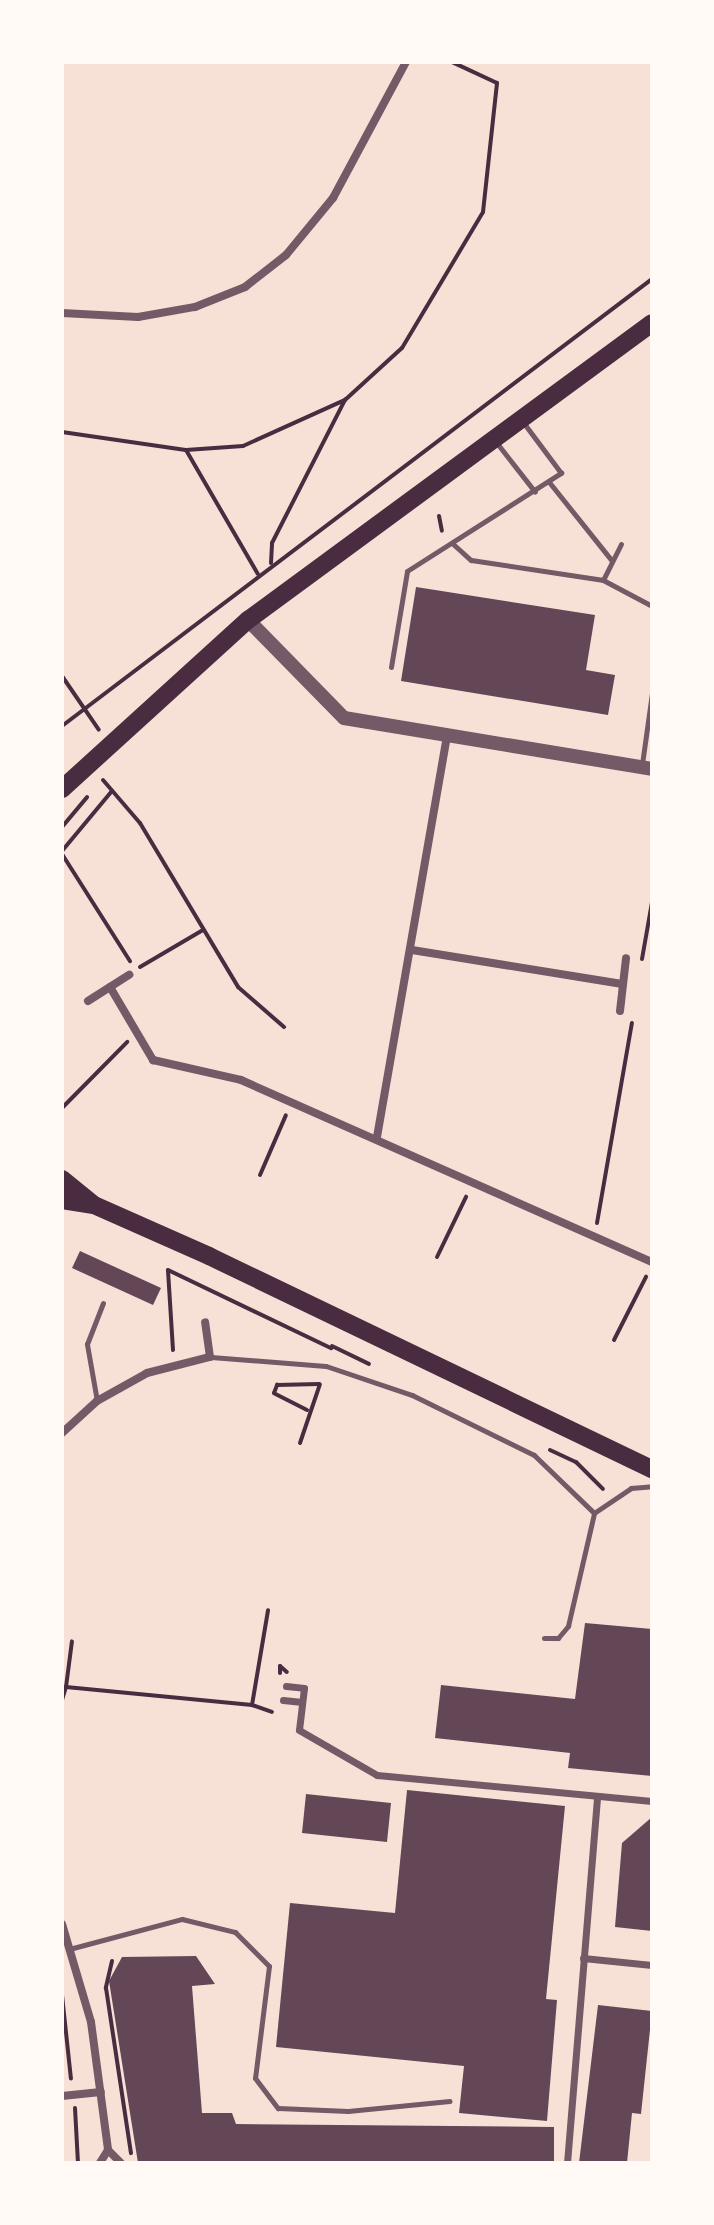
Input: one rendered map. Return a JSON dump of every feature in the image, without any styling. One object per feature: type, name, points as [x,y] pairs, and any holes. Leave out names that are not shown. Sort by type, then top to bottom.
[{"type":"main road","points":[[62,789],[248,620],[652,323]]},
{"type":"main road","points":[[62,1179],[94,1205],[652,1469]]},
{"type":"main road","points":[[62,1200],[94,1205]]},
{"type":"street","points":[[62,313],[138,317],[195,307],[245,287],[286,255],[333,198],[406,62]]},
{"type":"street","points":[[248,620],[344,718],[647,768]]},
{"type":"street","points":[[377,1137],[447,737]]},
{"type":"street","points":[[412,950],[622,984]]},
{"type":"street","points":[[620,1011],[626,958]]},
{"type":"street","points":[[88,1001],[132,973]]},
{"type":"street","points":[[110,987],[153,1060],[241,1080],[596,1234],[652,1263]]},
{"type":"street","points":[[62,1433],[97,1401],[175,1364],[210,1357],[205,1322]]},
{"type":"street","points":[[286,1686],[304,1688],[299,1730],[377,1775],[652,1801]]},
{"type":"street","points":[[283,1700],[302,1702]]},
{"type":"street","points":[[567,2163],[597,1796]]},
{"type":"street","points":[[62,1924],[73,1948],[101,2092],[108,2150],[121,2163]]},
{"type":"street","points":[[583,1958],[652,1965]]},
{"type":"street","points":[[62,2096],[101,2092]]},
{"type":"street","points":[[100,2163],[108,2150]]},
{"type":"lane","points":[[391,667],[407,571],[561,473],[520,418]]},
{"type":"lane","points":[[493,438],[535,492]]},
{"type":"lane","points":[[549,482],[612,561]]},
{"type":"lane","points":[[453,544],[471,560],[603,580],[652,606]]},
{"type":"lane","points":[[603,580],[621,544]]},
{"type":"lane","points":[[647,768],[652,693]]},
{"type":"lane","points":[[97,1401],[87,1344],[103,1303]]},
{"type":"lane","points":[[210,1357],[310,1363],[399,1390],[534,1455],[594,1513]]},
{"type":"lane","points":[[544,1638],[558,1638],[568,1626],[594,1513],[631,1488],[652,1486]]},
{"type":"lane","points":[[73,1948],[182,1919],[235,1932],[269,1966],[255,2078],[278,2108],[348,2111],[450,2101]]},
{"type":"path","points":[[62,432],[186,450],[243,446],[345,400],[402,348],[483,212],[497,83],[452,62]]},
{"type":"path","points":[[62,726],[86,715],[117,681],[652,279]]},
{"type":"path","points":[[271,563],[272,543],[345,400]]},
{"type":"path","points":[[186,450],[258,574]]},
{"type":"path","points":[[62,676],[86,715],[98,728]]},
{"type":"path","points":[[62,827],[103,780],[140,823],[238,987],[284,1027]]},
{"type":"path","points":[[112,791],[62,852],[132,973],[203,930]]},
{"type":"path","points":[[641,965],[652,902]]},
{"type":"path","points":[[596,1234],[634,1006]]},
{"type":"path","points":[[62,1108],[136,1031]]},
{"type":"path","points":[[260,1175],[292,1102]]},
{"type":"path","points":[[437,1257],[474,1180]]},
{"type":"path","points":[[614,1340],[652,1263]]},
{"type":"path","points":[[175,1364],[168,1270],[332,1346],[328,1355]]},
{"type":"path","points":[[300,1443],[307,1410],[322,1378]]},
{"type":"path","points":[[307,1410],[274,1393],[277,1385],[319,1384]]},
{"type":"path","points":[[66,1687],[252,1705],[268,1610]]},
{"type":"path","points":[[62,1700],[72,1641]]},
{"type":"path","points":[[112,1961],[106,1988],[131,2141]]},
{"type":"path","points":[[62,1995],[69,2067]]},
{"type":"path","points":[[76,2111],[78,2163]]},
{"type":"building","points":[[416,587],[595,615],[586,670],[615,675],[608,715],[401,681]]},
{"type":"building","points":[[80,1251],[161,1288],[153,1305],[72,1268]]},
{"type":"building","points":[[585,1623],[652,1629],[652,1776],[568,1768],[570,1753],[435,1738],[441,1685],[575,1699]]},
{"type":"building","points":[[407,1790],[565,1806],[546,1999],[557,2000],[547,2121],[459,2113],[464,2066],[276,2047],[290,1903],[395,1913]]},
{"type":"building","points":[[306,1794],[391,1803],[387,1842],[302,1833]]},
{"type":"building","points":[[652,1817],[652,1931],[615,1927],[622,1843]]},
{"type":"building","points":[[196,1956],[215,1984],[192,1986],[202,2113],[232,2113],[236,2124],[554,2127],[554,2163],[138,2163],[109,1981],[122,1957]]},
{"type":"building","points":[[598,2005],[652,2011],[641,2114],[632,2113],[627,2163],[579,2163]]}]
